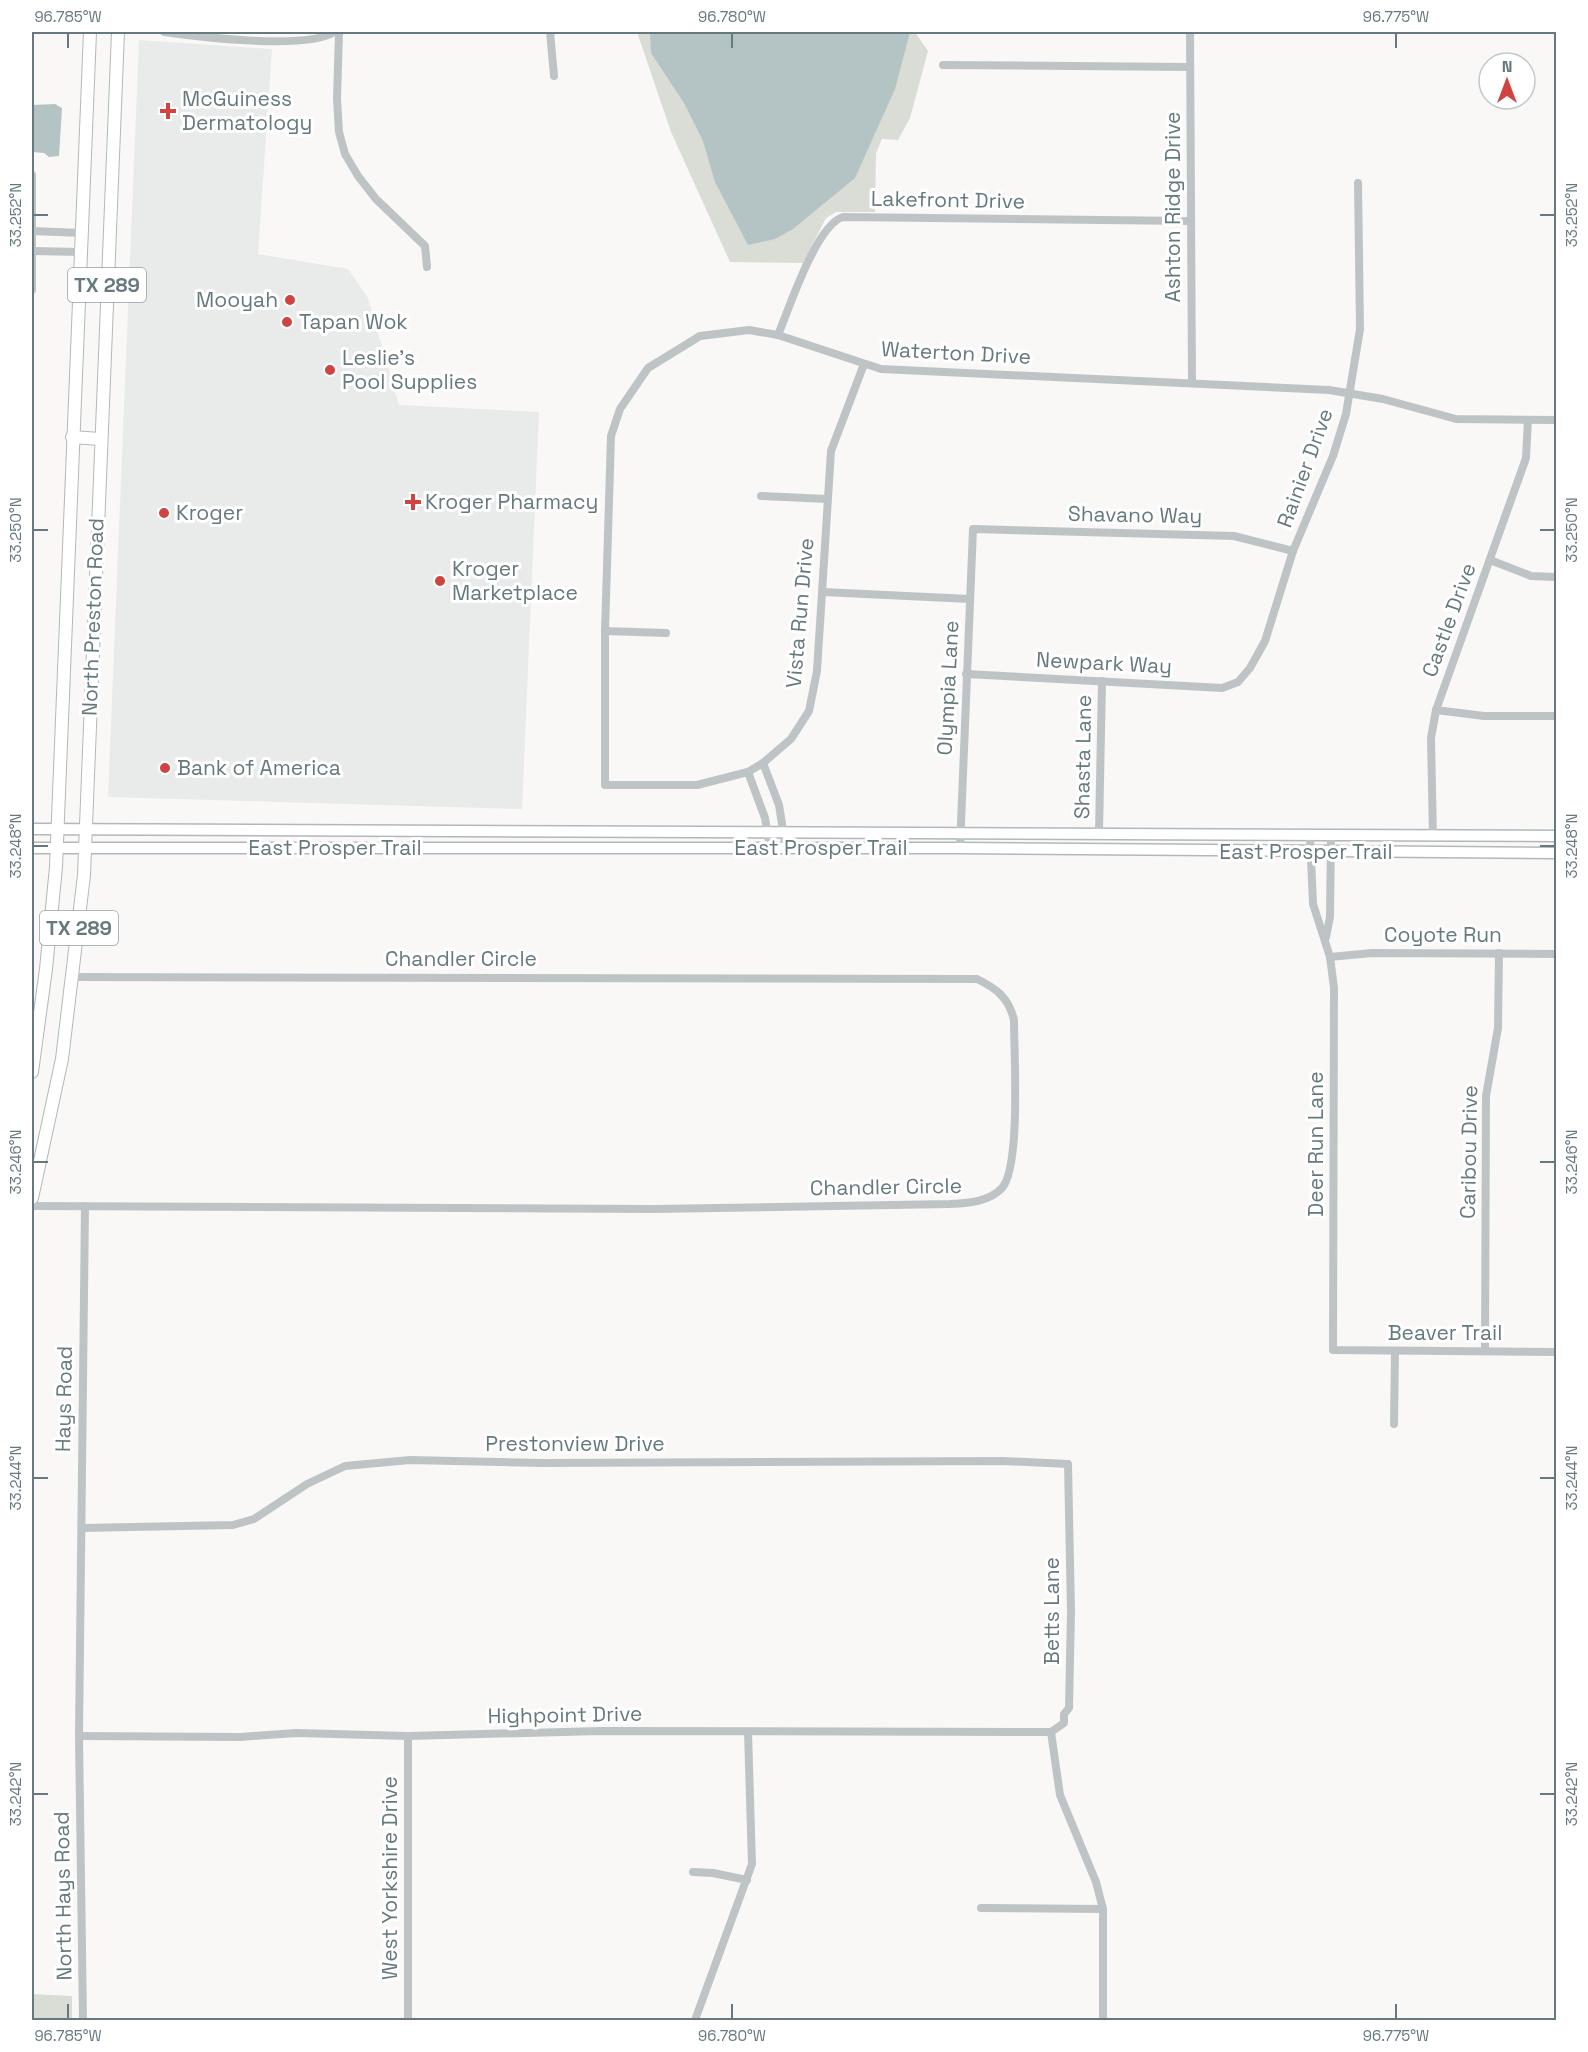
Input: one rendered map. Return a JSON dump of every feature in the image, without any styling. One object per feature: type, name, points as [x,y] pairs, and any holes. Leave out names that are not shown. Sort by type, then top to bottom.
[{"type":"main road","name":"North Preston Road","points":[[32,1072],[49,946],[56,848],[90,32]]},
{"type":"main road","name":"North Preston Road","points":[[32,1198],[63,1059],[74,977],[85,847],[118,32]]},
{"type":"main road","points":[[72,437],[100,439]]},
{"type":"main road","name":"East Prosper Trail","points":[[32,829],[1557,836]]},
{"type":"main road","points":[[346,829],[346,848]]},
{"type":"main road","name":"East Prosper Trail","points":[[32,848],[960,848],[1310,853],[1557,853]]},
{"type":"street","points":[[164,32],[196,36],[258,35],[324,38],[334,32]]},
{"type":"street","points":[[339,32],[337,99],[339,132],[345,154],[358,177],[376,199],[425,246],[427,267]]},
{"type":"street","points":[[550,32],[554,76]]},
{"type":"street","name":"Ashton Ridge Drive","points":[[1190,32],[1192,382]]},
{"type":"street","points":[[943,65],[1190,67]]},
{"type":"street","points":[[32,175],[32,290]]},
{"type":"street","name":"Rainier Drive","points":[[1238,682],[1250,668],[1264,641],[1293,551],[1333,456],[1350,393],[1360,329],[1358,183]]},
{"type":"street","name":"Lakefront Drive","points":[[778,335],[803,274],[828,227],[836,219],[843,217],[1190,221]]},
{"type":"street","points":[[33,231],[81,233]]},
{"type":"street","points":[[32,250],[80,252]]},
{"type":"street","name":"Waterton Drive","points":[[605,785],[604,631],[611,436],[620,409],[648,368],[700,336],[749,330],[778,335],[881,369],[1192,382],[1350,393],[1456,419],[1557,420]]},
{"type":"street","name":"Vista Run Drive","points":[[605,785],[698,785],[748,772],[763,764],[791,739],[809,711],[817,671],[831,451],[864,364]]},
{"type":"street","name":"Castle Drive","points":[[1433,837],[1431,738],[1436,710],[1526,458],[1528,420]]},
{"type":"street","points":[[761,496],[827,499]]},
{"type":"street","name":"Shavano Way","points":[[973,529],[1234,536],[1293,551]]},
{"type":"street","name":"Olympia Lane","points":[[960,848],[973,529]]},
{"type":"street","points":[[1490,560],[1531,576],[1557,577]]},
{"type":"street","points":[[823,592],[970,599]]},
{"type":"street","points":[[604,631],[666,633]]},
{"type":"street","name":"Newpark Way","points":[[966,674],[1222,688],[1238,682]]},
{"type":"street","name":"Shasta Lane","points":[[1100,833],[1102,681]]},
{"type":"street","points":[[1436,710],[1484,716],[1557,716]]},
{"type":"street","points":[[763,764],[774,784],[786,849]]},
{"type":"street","points":[[748,772],[758,792],[770,848]]},
{"type":"street","name":"Deer Run Lane","points":[[1311,836],[1313,904],[1330,957],[1335,1026],[1333,1350]]},
{"type":"street","name":"Deer Run Lane","points":[[1325,939],[1330,917],[1330,836]]},
{"type":"street","name":"Coyote Run","points":[[1330,957],[1372,953],[1557,954]]},
{"type":"street","name":"Caribou Drive","points":[[1485,1351],[1486,1096],[1498,1028],[1499,953]]},
{"type":"street","name":"Chandler Circle","points":[[32,1206],[653,1209],[973,1203],[1001,1189],[1012,1164],[1014,1020],[1008,1002],[997,989],[977,979],[959,977],[74,977]]},
{"type":"street","name":"Hays Road","points":[[79,1736],[85,1206]]},
{"type":"street","name":"Beaver Trail","points":[[1333,1350],[1557,1352]]},
{"type":"street","points":[[1395,1351],[1395,1424]]},
{"type":"street","name":"Prestonview Drive","points":[[82,1528],[233,1525],[254,1519],[307,1484],[345,1466],[410,1460],[1003,1461],[1068,1464],[1069,1480]]},
{"type":"street","name":"Betts Lane","points":[[1051,1732],[1064,1724],[1064,1714],[1069,1708],[1071,1620],[1069,1480]]},
{"type":"street","name":"Highpoint Drive","points":[[79,1736],[240,1737],[296,1733],[408,1736],[600,1731],[1051,1732]]},
{"type":"street","points":[[695,2020],[747,1880],[752,1850],[748,1732]]},
{"type":"street","points":[[1051,1732],[1060,1795],[1096,1882],[1103,1909],[1103,2020]]},
{"type":"street","name":"North Hays Road","points":[[79,1736],[80,1971],[83,2020]]},
{"type":"street","name":"West Yorkshire Drive","points":[[408,1736],[408,2020]]},
{"type":"street","points":[[693,1872],[747,1880]]},
{"type":"street","points":[[981,1908],[1103,1909]]},
{"type":"shaded area","points":[[637,32],[915,32],[928,51],[910,118],[898,140],[882,139],[876,153],[875,212],[836,212],[826,218],[803,263],[730,262],[671,132]]},
{"type":"shaded area","points":[[650,32],[910,32],[895,89],[855,178],[793,229],[775,239],[748,245],[715,182],[703,141],[684,103],[651,53]]},
{"type":"shaded area","points":[[139,40],[272,49],[258,254],[348,269],[368,298],[399,405],[539,412],[522,809],[108,797]]},
{"type":"shaded area","points":[[55,104],[62,108],[59,156],[49,157],[44,153],[32,152],[32,105]]},
{"type":"shaded area","points":[[32,1994],[72,1996],[72,2020],[32,2020]]},
{"type":"place","name":"McGuiness Dermatology","points":[[168,111]]},
{"type":"place","name":"Mooyah","points":[[290,300]]},
{"type":"place","name":"Tapan Wok","points":[[287,322]]},
{"type":"place","name":"Leslie's Pool Supplies","points":[[330,370]]},
{"type":"place","name":"Kroger Pharmacy","points":[[413,502]]},
{"type":"place","name":"Kroger","points":[[164,513]]},
{"type":"place","name":"Kroger Marketplace","points":[[440,581]]},
{"type":"place","name":"Bank of America","points":[[165,768]]}]
